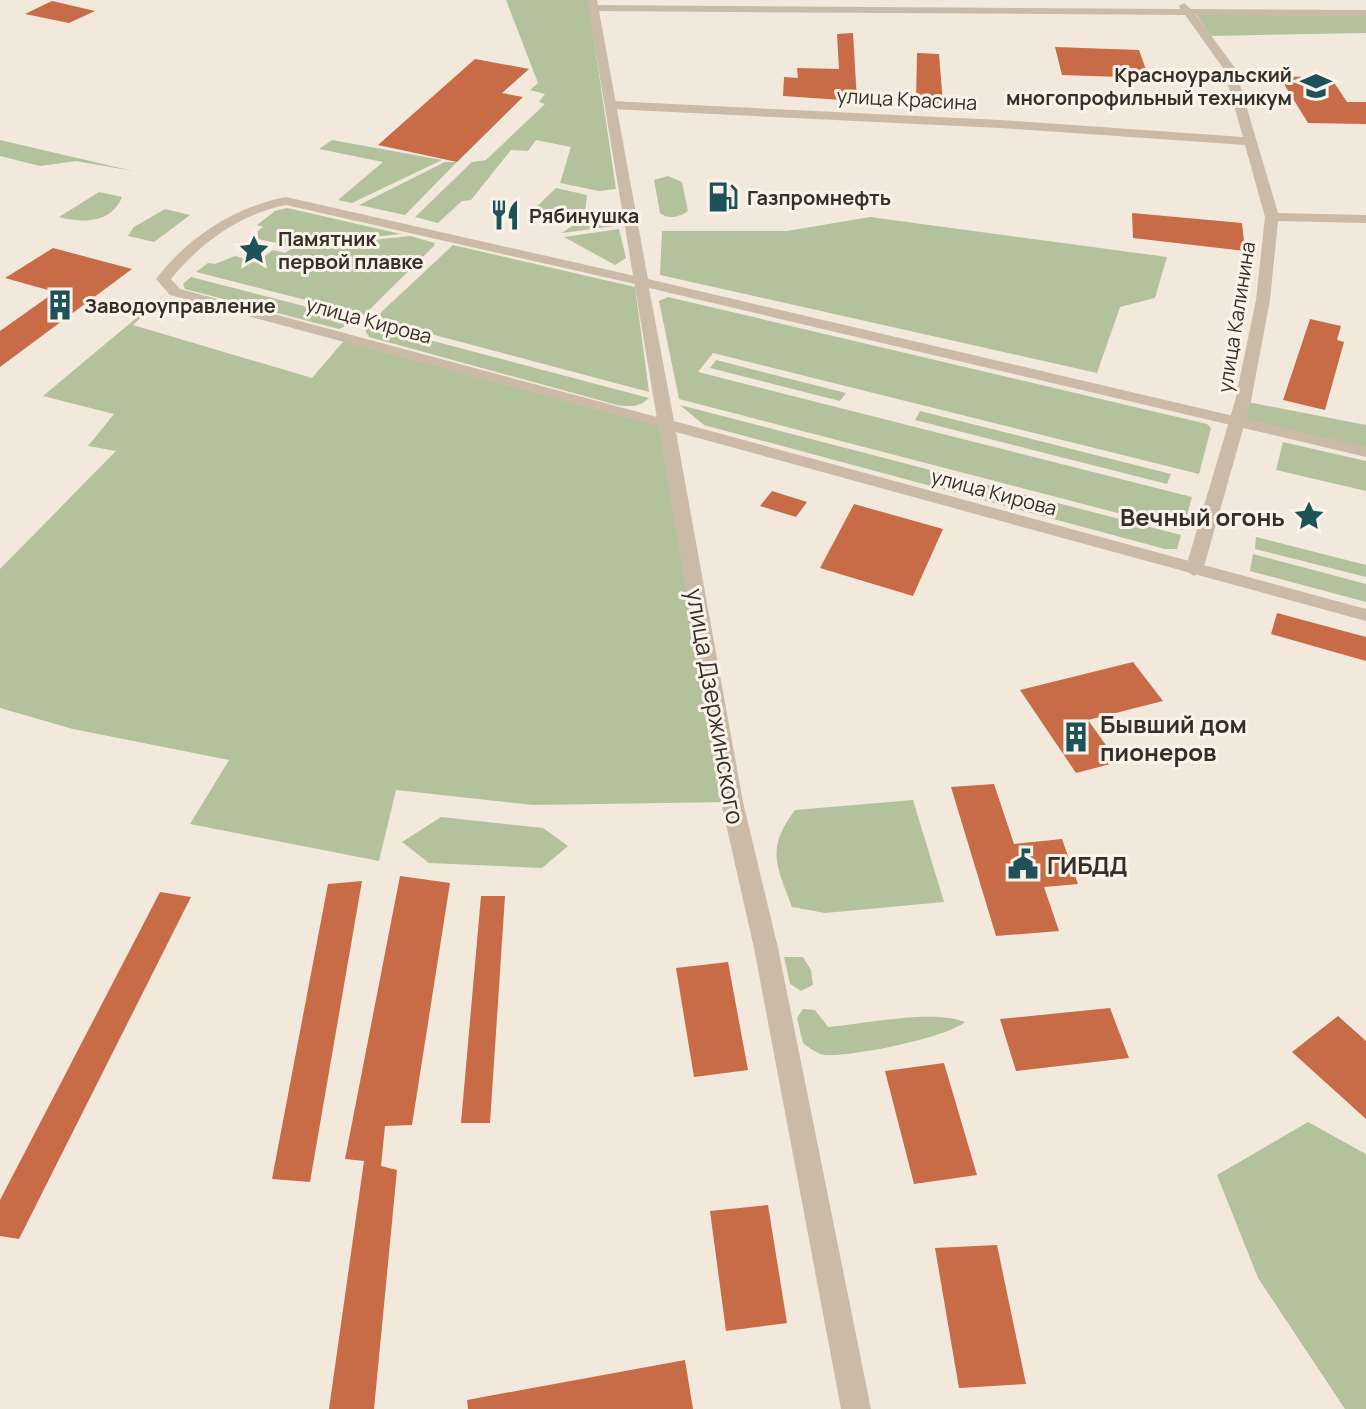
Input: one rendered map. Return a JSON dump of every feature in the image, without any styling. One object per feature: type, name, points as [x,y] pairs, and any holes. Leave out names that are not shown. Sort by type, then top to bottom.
[{"type":"street","name":"улица Калинина","points":[[1179,0],[1229,68],[1272,217],[1263,300],[1237,423],[1194,570]]},
{"type":"street","points":[[592,4],[1366,13]]},
{"type":"street","name":"улица Дзержинского","points":[[592,4],[644,282],[732,802],[766,948],[856,1409]]},
{"type":"street","name":"улица Красина","points":[[611,105],[1000,124],[1248,141]]},
{"type":"street","name":"улица Кирова","points":[[1366,452],[286,201],[253,207],[237,215],[172,268],[163,279],[171,291],[1366,615]]},
{"type":"street","points":[[1272,217],[1366,219]]},
{"type":"green space","points":[[506,0],[588,0],[616,189],[599,191],[560,183],[571,147],[536,140],[528,151],[511,150],[471,200],[462,201],[438,223],[415,217],[472,162],[486,160],[545,104],[539,102],[545,94],[530,90],[538,83]]},
{"type":"green space","points":[[1196,14],[1366,15],[1366,33],[1211,36]]},
{"type":"green space","points":[[0,140],[133,171],[76,161],[40,166],[0,156]]},
{"type":"green space","points":[[332,140],[442,160],[352,203],[338,200],[383,162],[319,149]]},
{"type":"green space","points":[[445,162],[457,162],[405,215],[359,205]]},
{"type":"green space","points":[[668,176],[682,182],[688,211],[674,217],[660,213],[654,180]]},
{"type":"green space","points":[[556,188],[587,195],[585,212],[568,221],[531,212]]},
{"type":"green space","points":[[99,192],[122,197],[117,206],[103,217],[77,220],[59,217]]},
{"type":"green space","points":[[287,208],[401,234],[291,246],[258,239],[258,231],[263,227],[257,225],[275,211]]},
{"type":"green space","points":[[165,209],[190,215],[154,242],[128,236],[134,227]]},
{"type":"green space","points":[[619,213],[622,225],[562,233],[588,215]]},
{"type":"green space","points":[[870,217],[1167,257],[1155,298],[1120,307],[1097,373],[660,275],[662,231],[787,231]]},
{"type":"green space","points":[[619,229],[626,258],[615,265],[564,237]]},
{"type":"green space","points":[[410,236],[435,243],[434,246],[364,315],[196,272],[208,263],[215,264],[235,256],[257,262],[273,250],[285,253],[291,249]]},
{"type":"green space","points":[[453,245],[635,287],[649,392],[374,319]]},
{"type":"green space","points":[[191,277],[358,320],[339,329],[185,289],[183,284]]},
{"type":"green space","points":[[165,294],[133,325],[312,378],[348,336],[666,424],[732,802],[532,805],[396,790],[379,861],[190,824],[229,760],[73,729],[0,708],[0,569],[116,451],[88,446],[114,414],[43,396]]},
{"type":"green space","points":[[668,297],[1207,424],[1211,428],[1199,474],[713,353],[698,372],[1192,497],[1183,530],[679,399],[659,301]]},
{"type":"green space","points":[[369,324],[649,398],[634,406],[617,405],[369,337],[365,330]]},
{"type":"green space","points":[[716,360],[846,393],[840,401],[710,368]]},
{"type":"green space","points":[[1243,401],[1366,425],[1366,452],[1237,423]]},
{"type":"green space","points":[[680,405],[1181,535],[1177,549],[1165,549],[704,425]]},
{"type":"green space","points":[[920,411],[1171,474],[1167,484],[915,420]]},
{"type":"green space","points":[[1283,442],[1366,461],[1366,491],[1276,470]]},
{"type":"green space","points":[[1256,537],[1366,565],[1366,577],[1255,549]]},
{"type":"green space","points":[[1253,554],[1366,584],[1366,602],[1250,571]]},
{"type":"green space","points":[[913,800],[944,902],[825,913],[792,907],[778,868],[777,846],[795,810]]},
{"type":"green space","points":[[441,817],[543,828],[568,846],[542,868],[429,863],[402,842]]},
{"type":"green space","points":[[784,957],[803,957],[811,970],[813,985],[801,991],[790,984]]},
{"type":"green space","points":[[803,1009],[815,1010],[828,1027],[917,1017],[951,1018],[965,1022],[939,1034],[898,1045],[825,1055],[803,1043],[797,1018]]},
{"type":"green space","points":[[1308,1122],[1366,1154],[1366,1409],[1345,1409],[1258,1278],[1217,1175]]},
{"type":"building","points":[[52,1],[95,11],[69,23],[25,14]]},
{"type":"building","points":[[853,33],[857,101],[783,96],[784,77],[798,78],[797,68],[839,69],[837,34]]},
{"type":"building","points":[[1055,47],[1139,50],[1149,78],[1062,75]]},
{"type":"building","points":[[917,53],[939,54],[943,104],[916,103]]},
{"type":"building","points":[[475,59],[529,69],[502,93],[523,97],[457,162],[378,145]]},
{"type":"building","points":[[1279,76],[1331,78],[1347,102],[1366,102],[1366,124],[1308,123]]},
{"type":"building","points":[[1132,213],[1242,223],[1245,251],[1133,238]]},
{"type":"building","name":"Заводоуправление","points":[[53,248],[132,269],[0,367],[0,331],[55,292],[5,278]]},
{"type":"building","points":[[1310,319],[1341,326],[1337,340],[1344,342],[1325,410],[1283,400]]},
{"type":"building","points":[[772,491],[807,502],[796,517],[760,506]]},
{"type":"building","points":[[854,504],[943,529],[913,596],[820,568]]},
{"type":"building","points":[[1277,613],[1366,637],[1366,661],[1271,634]]},
{"type":"building","name":"Бывший дом пионеров","points":[[1133,662],[1163,701],[1088,720],[1118,762],[1076,773],[1020,690]]},
{"type":"building","name":"ГИБДД","points":[[994,784],[1014,844],[1062,839],[1078,884],[1044,887],[1059,931],[996,936],[951,787]]},
{"type":"building","points":[[400,876],[450,883],[412,1125],[385,1126],[381,1166],[397,1170],[374,1409],[329,1409],[364,1161],[345,1159]]},
{"type":"building","points":[[362,881],[310,1182],[272,1179],[328,884]]},
{"type":"building","points":[[160,892],[191,897],[19,1239],[0,1236],[0,1200]]},
{"type":"building","points":[[481,896],[505,896],[490,1123],[461,1123]]},
{"type":"building","points":[[728,962],[748,1070],[694,1077],[676,968]]},
{"type":"building","points":[[1110,1008],[1129,1058],[1016,1071],[1000,1019]]},
{"type":"building","points":[[1338,1016],[1366,1041],[1366,1119],[1292,1052]]},
{"type":"building","points":[[944,1063],[977,1175],[914,1184],[885,1071]]},
{"type":"building","points":[[768,1205],[787,1323],[726,1331],[710,1211]]},
{"type":"building","points":[[997,1245],[1026,1384],[959,1388],[935,1248]]},
{"type":"building","points":[[685,1360],[693,1409],[468,1409],[467,1400]]},
{"type":"place","name":"Красноуральский многопрофильный техникум","points":[[1316,86]]},
{"type":"place","name":"Газпромнефть","points":[[723,197]]},
{"type":"place","name":"Рябинушка","points":[[505,215]]},
{"type":"place","name":"Памятник первой плавке","points":[[254,250]]},
{"type":"place","name":"Заводоуправление","points":[[60,305]]},
{"type":"place","name":"Вечный огонь","points":[[1309,516]]},
{"type":"place","name":"Бывший дом пионеров","points":[[1076,737]]},
{"type":"place","name":"ГИБДД","points":[[1023,864]]}]
